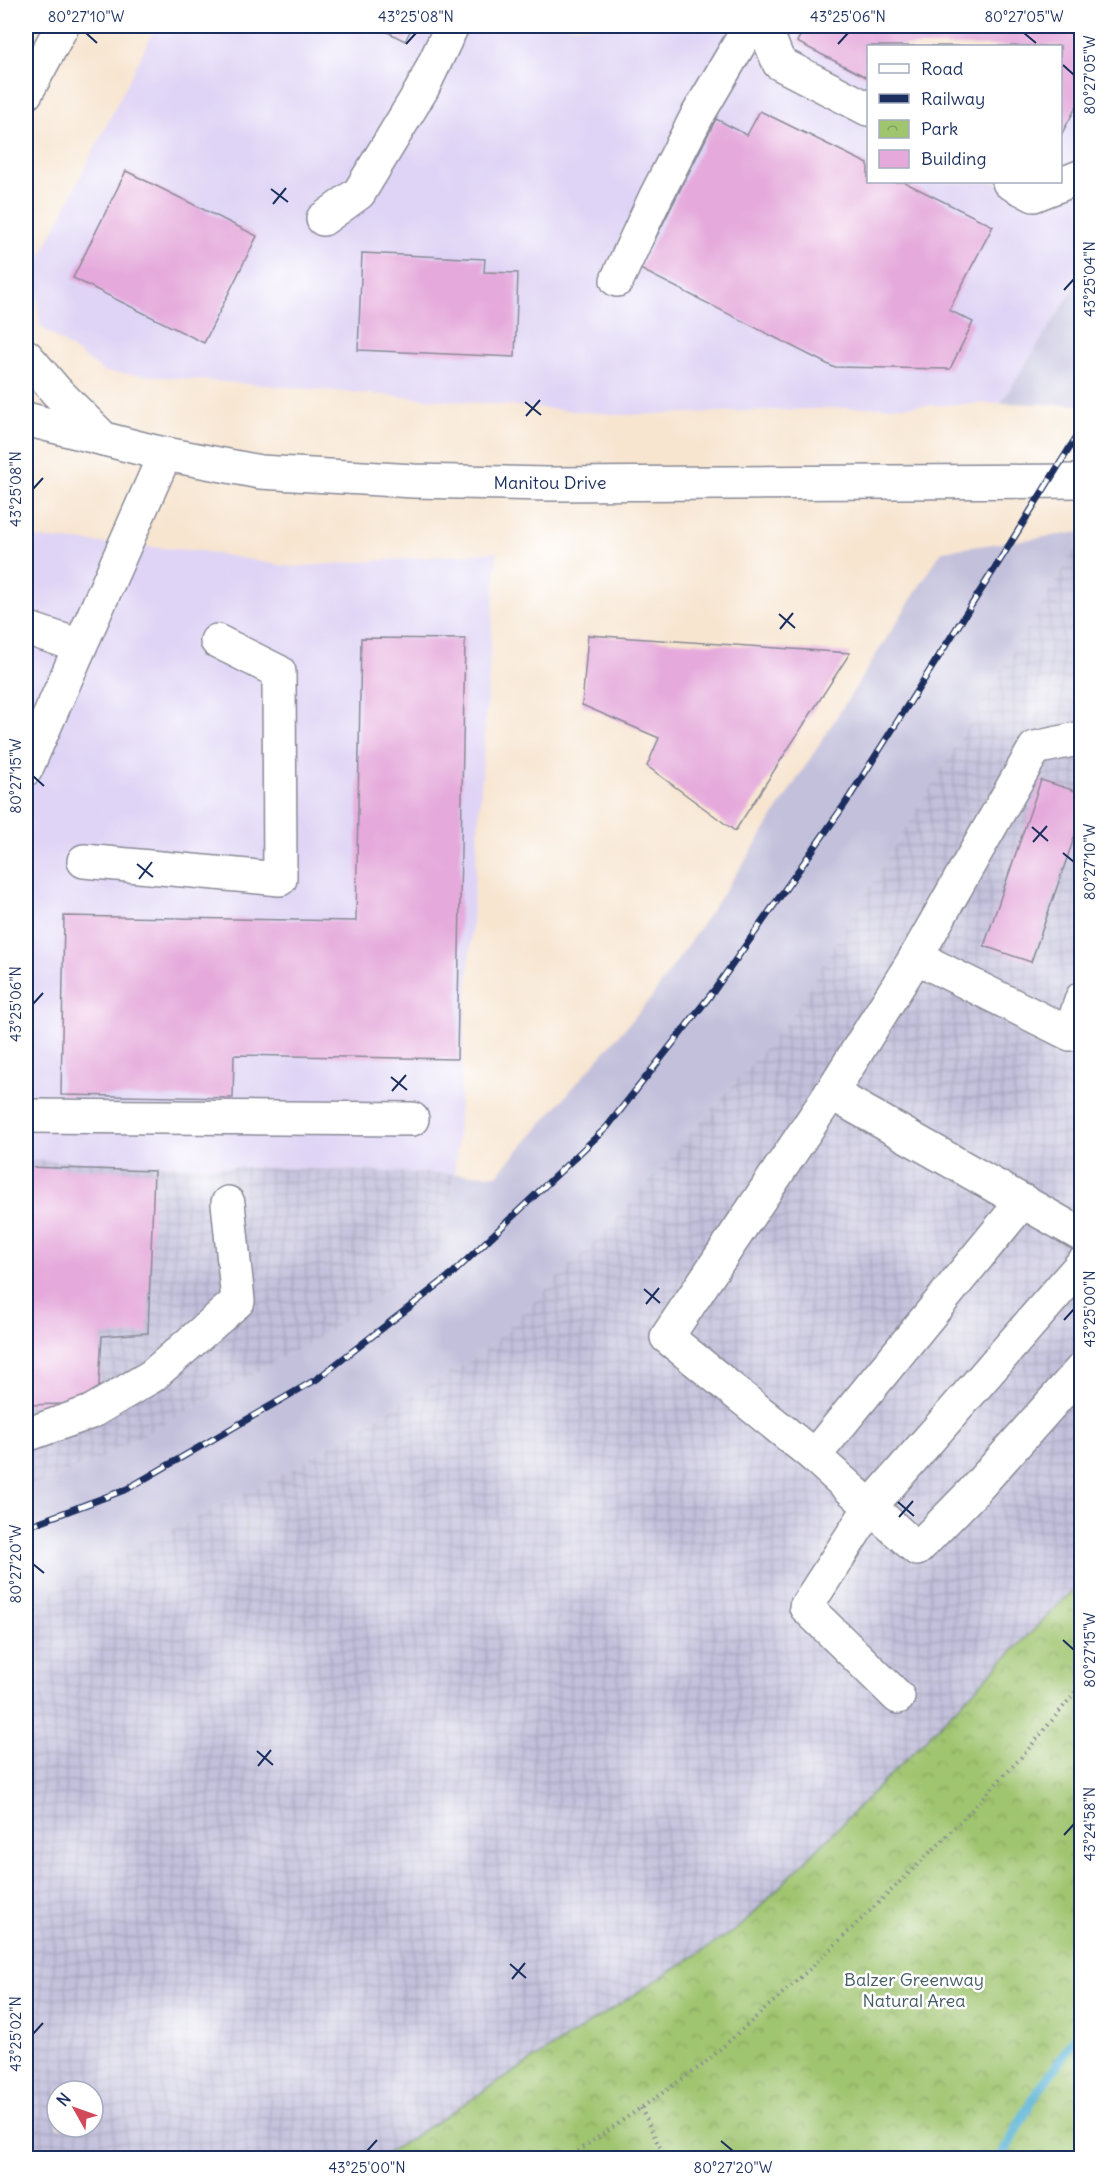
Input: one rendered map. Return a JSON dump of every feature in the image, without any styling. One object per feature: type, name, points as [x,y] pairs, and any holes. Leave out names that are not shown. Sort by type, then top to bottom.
[{"type":"main road","points":[[26,93],[62,26]]},
{"type":"main road","points":[[323,219],[359,193],[422,89],[452,26]]},
{"type":"main road","points":[[617,280],[697,116],[750,26]]},
{"type":"main road","points":[[764,26],[779,63],[867,108]]},
{"type":"main road","points":[[1011,183],[1035,195],[1082,176]]},
{"type":"main road","points":[[26,356],[56,391],[106,441]]},
{"type":"main road","name":"Manitou Drive","points":[[26,419],[106,441],[260,472],[414,481],[560,484],[1082,481]]},
{"type":"main road","points":[[26,769],[165,454]]},
{"type":"main road","points":[[26,628],[80,646]]},
{"type":"main road","points":[[84,861],[280,879],[279,672],[217,641]]},
{"type":"main road","points":[[1082,738],[1035,748],[916,957],[831,1093],[667,1337],[814,1456],[917,1549],[972,1493],[1082,1369]]},
{"type":"main road","points":[[916,957],[1070,1034],[1082,998]]},
{"type":"main road","points":[[831,1093],[1082,1235]]},
{"type":"main road","points":[[26,1116],[412,1119]]},
{"type":"main road","points":[[814,1456],[1023,1201]]},
{"type":"main road","points":[[26,1435],[91,1412],[152,1376],[238,1301],[228,1203]]},
{"type":"main road","points":[[898,1698],[806,1607],[871,1506],[1082,1264]]},
{"type":"path","points":[[568,2158],[700,2067],[811,1968],[944,1839],[1026,1752],[1082,1684]]},
{"type":"path","points":[[641,2108],[665,2158]]},
{"type":"shaded area","points":[[156,26],[1081,26],[1081,277],[1001,403],[623,415],[104,372],[40,326],[35,268]]},
{"type":"shaded area","points":[[1081,277],[1081,405],[1001,403]]},
{"type":"shaded area","points":[[1081,532],[1081,539],[788,1021],[616,1219],[482,1353],[290,1470],[26,1604],[26,1489],[102,1458],[327,1333],[439,1254],[455,1174],[497,1175],[652,997],[747,858],[942,551]]},
{"type":"shaded area","points":[[26,537],[201,551],[291,567],[497,552],[455,1174],[26,1160]]},
{"type":"shaded area","points":[[1081,539],[1081,1584],[820,1852],[740,1927],[380,2158],[26,2158],[26,1604],[290,1470],[482,1353],[616,1219],[788,1021]]},
{"type":"shaded area","points":[[26,1160],[455,1174],[439,1254],[327,1333],[102,1458],[26,1489]]},
{"type":"green space","name":"Balzer Greenway Natural Area","points":[[1081,1582],[1081,2158],[380,2158],[740,1927]]},
{"type":"building","points":[[376,26],[413,26],[405,41]]},
{"type":"building","points":[[805,26],[1082,26],[1082,96],[1062,133],[1062,45],[867,45],[867,77],[797,42]]},
{"type":"building","points":[[760,111],[867,164],[867,183],[906,183],[993,226],[949,310],[973,322],[950,369],[833,367],[640,269],[716,119],[747,135]]},
{"type":"building","points":[[126,171],[257,236],[204,343],[73,278]]},
{"type":"building","points":[[362,253],[485,259],[484,272],[518,273],[515,357],[358,350]]},
{"type":"building","points":[[588,635],[850,653],[735,831],[647,766],[659,738],[582,705]]},
{"type":"building","points":[[361,638],[465,639],[457,1059],[234,1055],[233,1098],[61,1095],[64,916],[356,921]]},
{"type":"building","points":[[1041,780],[1082,793],[1082,815],[1031,962],[984,946]]},
{"type":"building","points":[[26,1167],[154,1171],[148,1333],[102,1336],[98,1400],[26,1405]]},
{"type":"waterway","points":[[1001,2158],[1032,2100],[1082,2028]]},
{"type":"railway","points":[[26,1527],[127,1489],[317,1379],[452,1274],[607,1127],[713,992],[845,804],[1082,428]]}]
